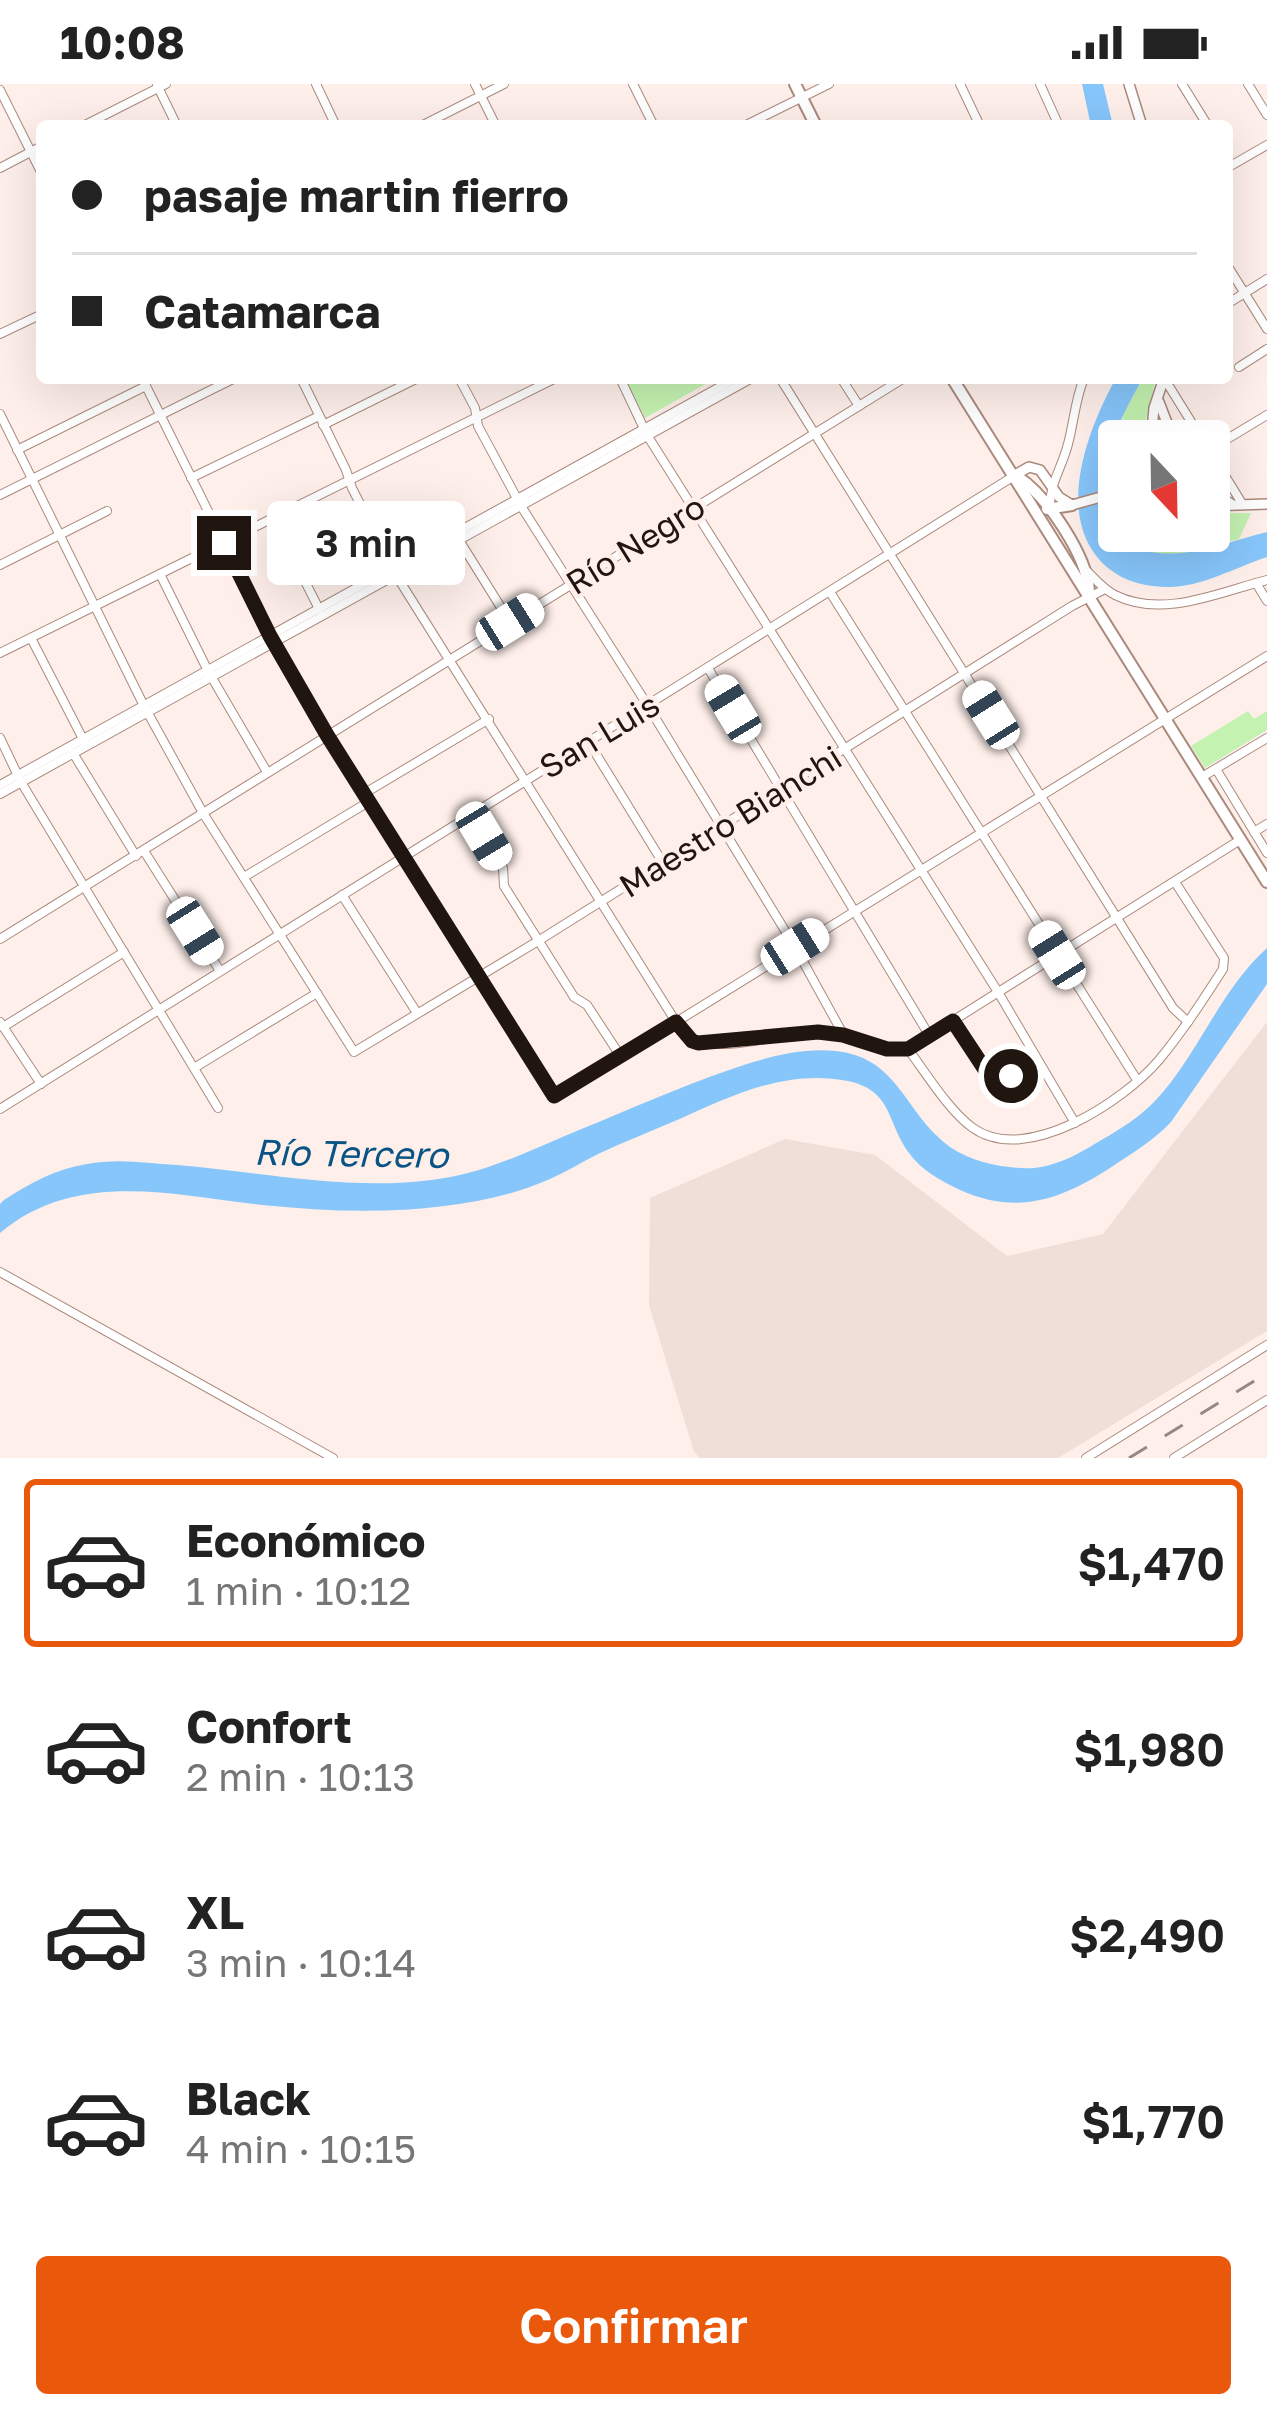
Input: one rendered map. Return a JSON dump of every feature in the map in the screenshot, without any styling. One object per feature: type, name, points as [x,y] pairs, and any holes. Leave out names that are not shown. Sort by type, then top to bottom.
[{"type":"main road","points":[[795,84],[813,120]]},
{"type":"main road","points":[[956,384],[1267,882]]},
{"type":"main road","points":[[1015,476],[1050,509],[1071,541],[1085,570],[1090,596]]},
{"type":"main road","points":[[1022,490],[1039,508],[1072,506]]},
{"type":"street","points":[[316,84],[333,120]]},
{"type":"street","points":[[475,84],[493,120]]},
{"type":"street","points":[[433,120],[504,84]]},
{"type":"street","points":[[633,84],[651,120]]},
{"type":"street","points":[[756,120],[829,84]]},
{"type":"street","points":[[960,84],[977,120]]},
{"type":"street","points":[[1040,84],[1057,120]]},
{"type":"street","points":[[1182,84],[1204,120]]},
{"type":"street","points":[[1248,84],[1267,115]]},
{"type":"street","points":[[94,120],[160,85],[175,120]]},
{"type":"street","points":[[1134,86],[1141,120]]},
{"type":"street","points":[[1,96],[36,162]]},
{"type":"street","points":[[1233,161],[1267,145]]},
{"type":"street","points":[[0,168],[36,149]]},
{"type":"street","points":[[1233,275],[1267,329]]},
{"type":"street","points":[[1233,300],[1267,279]]},
{"type":"street","points":[[0,334],[36,317]]},
{"type":"street","points":[[1239,367],[1267,349]]},
{"type":"street","points":[[17,450],[140,384]]},
{"type":"street","points":[[145,384],[272,639],[327,735],[554,1096],[1267,656]]},
{"type":"street","points":[[0,495],[223,384]]},
{"type":"street","points":[[304,384],[394,572],[692,1041],[818,1032],[887,1049],[908,1049],[1240,840]]},
{"type":"street","points":[[191,478],[404,384]]},
{"type":"street","points":[[463,384],[519,503],[649,706],[843,1035]]},
{"type":"street","points":[[0,653],[544,384]]},
{"type":"street","points":[[623,384],[692,508],[998,992],[1075,1123]]},
{"type":"street","points":[[20,779],[726,384]]},
{"type":"street","points":[[646,432],[740,384]]},
{"type":"street","points":[[784,384],[1173,1008],[1188,1022]]},
{"type":"street","points":[[845,384],[859,406]]},
{"type":"street","name":"Río Negro","points":[[0,939],[894,384]]},
{"type":"street","points":[[1050,509],[1051,484],[1068,442],[1082,384]]},
{"type":"street","points":[[1152,420],[1162,384]]},
{"type":"street","points":[[1168,384],[1190,420]]},
{"type":"street","points":[[1158,397],[1164,420]]},
{"type":"street","points":[[0,414],[145,709],[203,813],[317,993],[194,1068]]},
{"type":"street","points":[[1230,437],[1267,415]]},
{"type":"street","points":[[1015,476],[1035,468],[1072,506]]},
{"type":"street","name":"San Luis","points":[[0,1109],[1015,476]]},
{"type":"street","points":[[1230,488],[1239,505]]},
{"type":"street","points":[[1071,541],[1067,514],[1072,506],[1098,498]]},
{"type":"street","points":[[1230,501],[1239,505]]},
{"type":"street","points":[[272,639],[319,609],[459,540],[519,503]]},
{"type":"street","points":[[1230,505],[1267,504]]},
{"type":"street","points":[[0,565],[107,511]]},
{"type":"street","points":[[273,518],[319,609]]},
{"type":"street","points":[[459,540],[510,622]]},
{"type":"street","points":[[1085,570],[1105,589],[1132,602],[1197,600],[1267,580]]},
{"type":"street","points":[[160,574],[209,674],[267,772]]},
{"type":"street","points":[[1256,583],[1267,601]]},
{"type":"street","name":"Maestro Bianchi","points":[[317,993],[354,1052],[1105,589]]},
{"type":"street","points":[[830,592],[1137,1081]]},
{"type":"street","points":[[31,638],[84,743]]},
{"type":"street","points":[[708,668],[929,1035]]},
{"type":"street","points":[[244,878],[489,719]]},
{"type":"street","points":[[0,738],[218,1108]]},
{"type":"street","points":[[1202,777],[1267,738]]},
{"type":"street","points":[[588,742],[663,863]]},
{"type":"street","points":[[0,789],[84,743]]},
{"type":"street","points":[[73,753],[220,971]]},
{"type":"street","points":[[1216,769],[1267,853]]},
{"type":"street","points":[[472,814],[503,868],[504,886],[574,997],[587,1005],[621,1057]]},
{"type":"street","points":[[1254,832],[1267,824]]},
{"type":"street","points":[[908,1049],[967,1123],[985,1134],[1031,1138],[1075,1123],[1156,1063],[1225,964],[1174,882]]},
{"type":"street","points":[[343,895],[418,1013]]},
{"type":"street","points":[[40,1084],[3,1030],[124,952]]},
{"type":"street","points":[[953,1021],[986,1071],[1011,1076],[1037,1060]]},
{"type":"street","points":[[0,1272],[333,1458]]},
{"type":"street","points":[[1086,1458],[1267,1345]]},
{"type":"street","points":[[1174,1458],[1267,1400]]},
{"type":"shaded area","points":[[1267,1022],[1267,1331],[1058,1458],[700,1458],[694,1452],[649,1305],[650,1198],[785,1139],[875,1155],[1007,1256],[1103,1234]]},
{"type":"green space","points":[[628,384],[705,384],[645,418]]},
{"type":"green space","points":[[1140,384],[1154,384],[1146,420],[1122,420]]},
{"type":"green space","points":[[1230,513],[1251,513],[1239,539],[1230,541]]},
{"type":"green space","points":[[1248,711],[1254,719],[1267,711],[1267,730],[1205,768],[1191,746]]},
{"type":"water","points":[[1082,84],[1103,84],[1112,120],[1090,120]]},
{"type":"water","points":[[1113,384],[1140,384],[1121,420],[1098,420],[1098,552],[1230,552],[1230,542],[1267,532],[1267,557],[1181,586],[1161,587],[1122,577],[1091,548],[1082,526],[1078,501],[1095,423]]},
{"type":"water","points":[[1267,948],[1267,984],[1171,1122],[1094,1178],[1040,1200],[1001,1202],[953,1187],[914,1159],[873,1092],[848,1081],[804,1078],[742,1093],[550,1179],[484,1200],[353,1211],[160,1193],[93,1193],[29,1213],[0,1233],[4,1200],[76,1166],[132,1162],[368,1183],[448,1177],[513,1158],[712,1076],[804,1051],[836,1051],[870,1062],[894,1082],[936,1135],[966,1156],[1007,1167],[1046,1166],[1110,1135],[1154,1102],[1235,984]]},
{"type":"railway","points":[[1129,1458],[1267,1373]]},
{"type":"route","points":[[224,543],[327,735],[554,1096],[676,1022],[698,1043],[818,1032],[887,1049],[908,1049],[953,1021],[986,1071],[1011,1076]]},
{"type":"water label","name":"Río Tercero","points":[[351,1153]]}]
